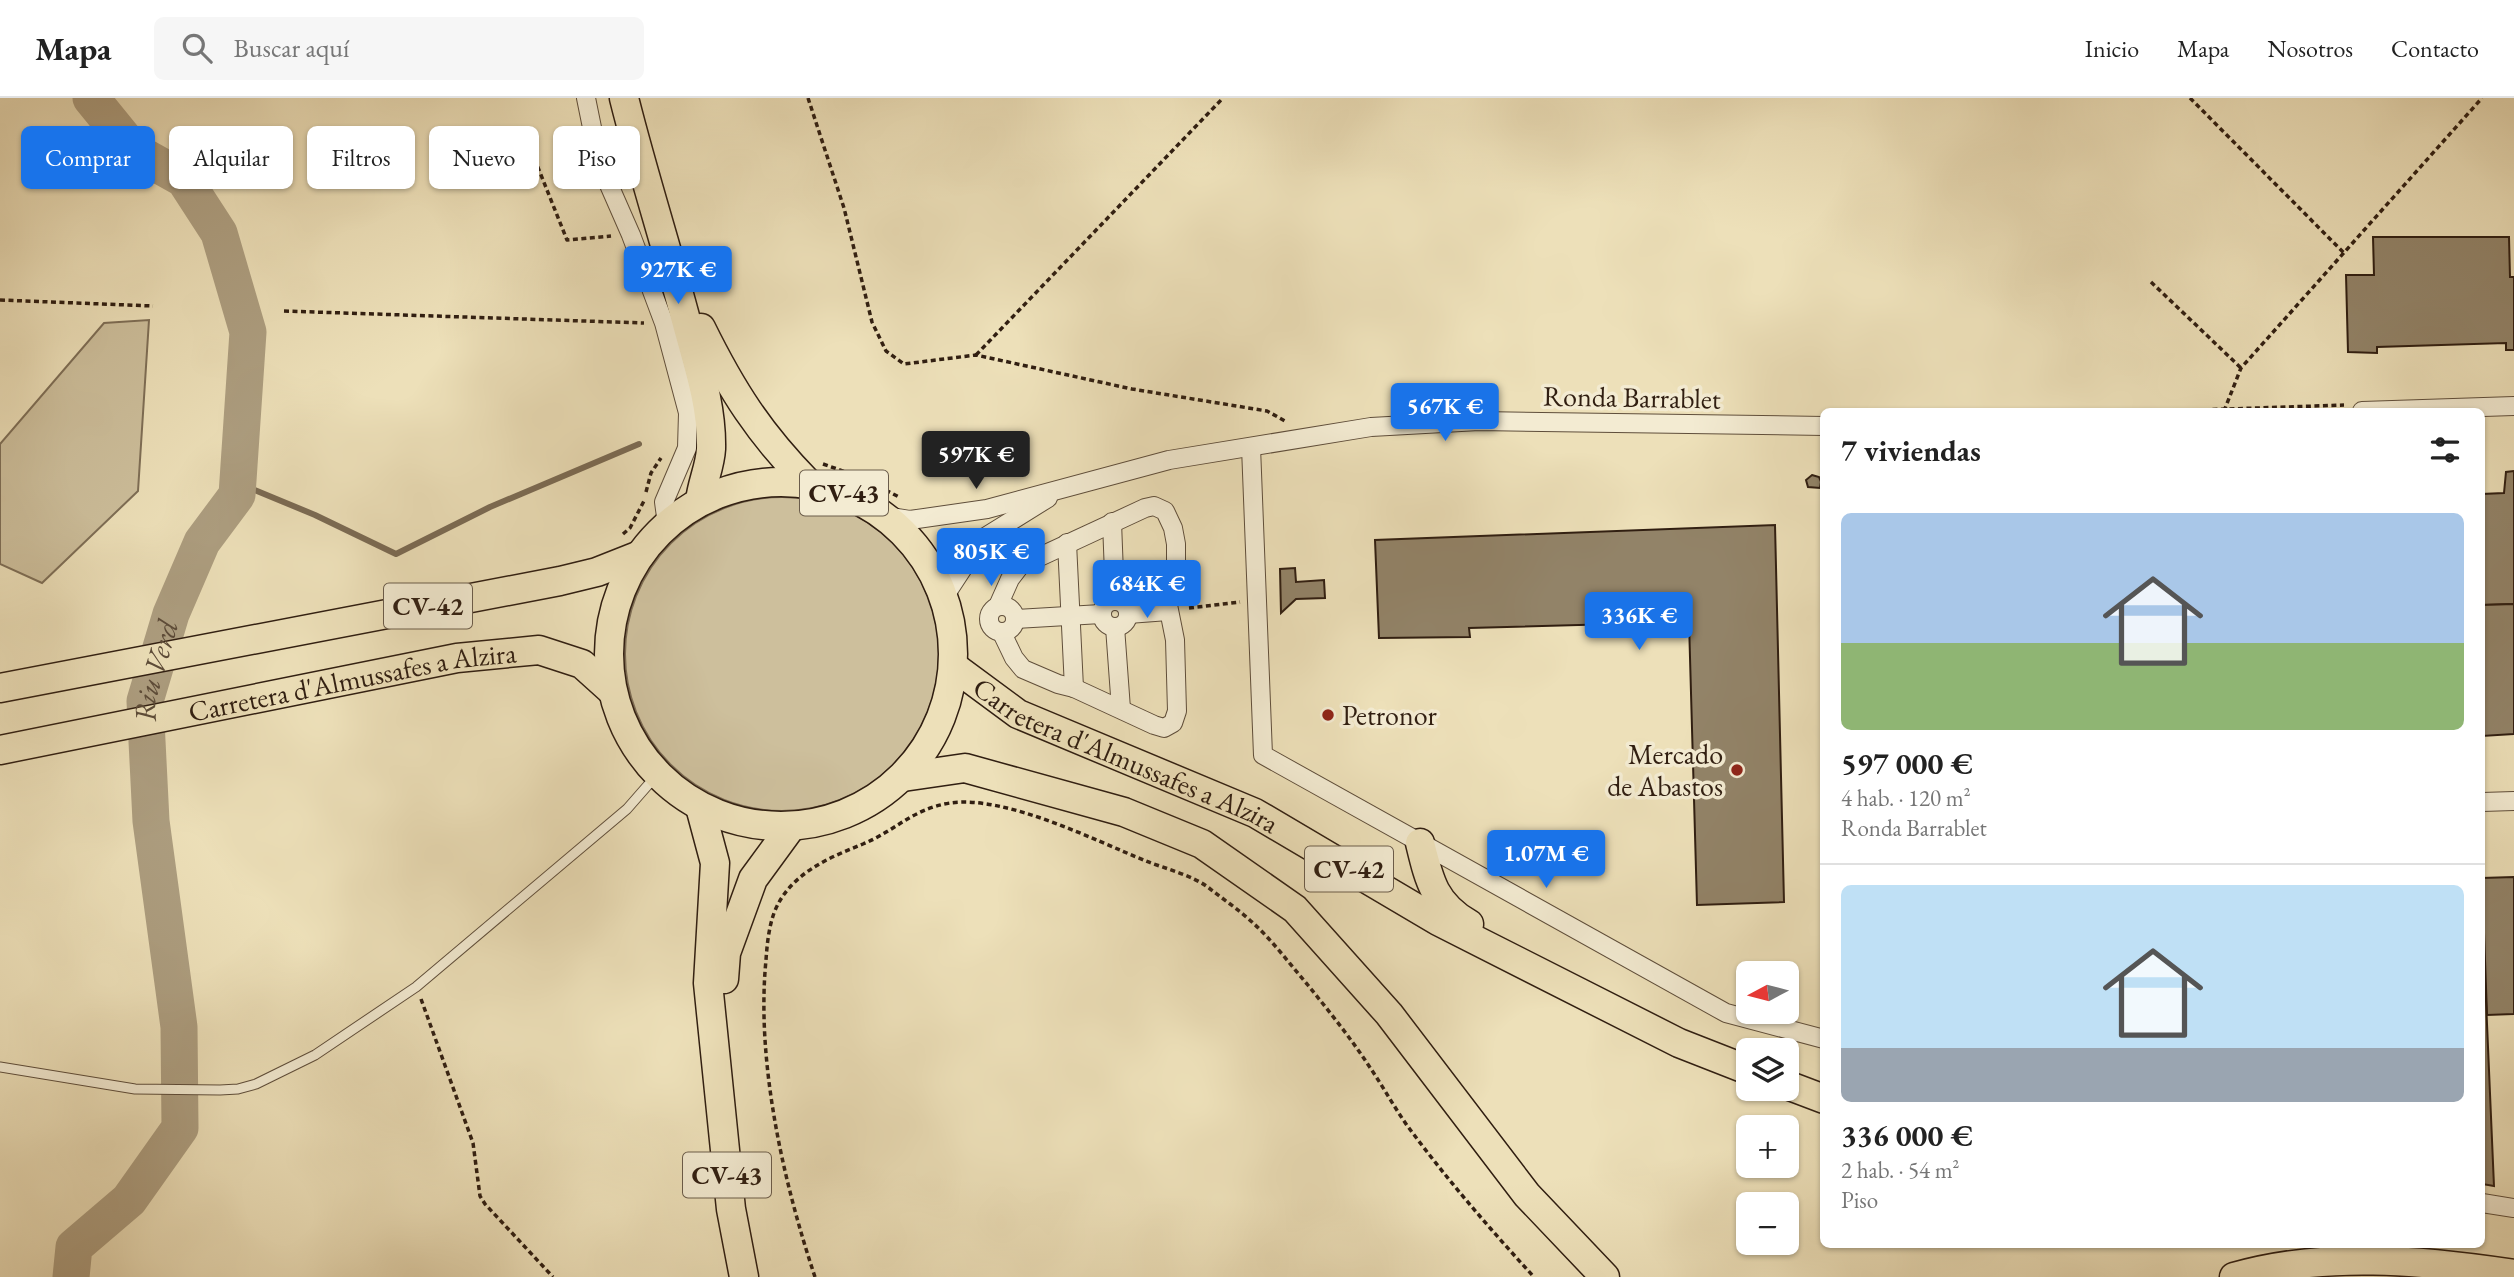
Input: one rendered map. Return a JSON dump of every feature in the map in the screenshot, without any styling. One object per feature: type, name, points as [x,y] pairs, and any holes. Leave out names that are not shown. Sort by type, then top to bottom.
[{"type":"main road","name":"CV-43","points":[[624,98],[703,383],[710,422],[711,451],[700,501]]},
{"type":"main road","name":"CV-43","points":[[672,267],[718,363],[746,411],[785,459],[815,473],[836,490],[861,501],[896,507],[910,539],[930,566],[944,597],[953,643],[953,666],[946,707],[928,744],[903,777],[870,802],[832,819],[791,827],[760,826],[729,819],[699,807],[659,776],[638,751],[612,691],[609,655],[612,620],[631,545],[700,501],[726,490],[815,473]]},
{"type":"main road","name":"CV-42","points":[[0,688],[560,581],[597,572],[631,545]]},
{"type":"main road","name":"Carretera d'Almussafes a Alzira","points":[[0,750],[457,658],[539,650],[582,664],[612,691]]},
{"type":"main road","name":"Carretera d'Almussafes a Alzira","points":[[953,666],[1018,714],[1255,813],[1438,921],[1679,1042],[1736,1065]]},
{"type":"main road","name":"CV-42","points":[[903,777],[965,768],[1124,812],[1202,844],[1295,909],[1389,1014],[1527,1195],[1605,1277]]},
{"type":"main road","name":"CV-43","points":[[699,807],[715,863],[708,983],[731,1209],[744,1277]]},
{"type":"main road","name":"CV-43","points":[[717,1072],[726,953],[753,879],[791,827]]},
{"type":"main road","points":[[1420,843],[1429,882],[1451,914],[1679,1042]]},
{"type":"main road","points":[[1799,1090],[1820,1097]]},
{"type":"main road","points":[[2373,1248],[2443,1264],[2514,1275]]},
{"type":"main road","points":[[2234,1277],[2292,1265],[2343,1261],[2443,1264]]},
{"type":"street","points":[[586,98],[599,162],[631,235],[664,323],[688,413],[687,448],[664,502],[667,524]]},
{"type":"street","points":[[2453,408],[2514,406]]},
{"type":"street","name":"Ronda Barrablet","points":[[896,507],[910,520],[988,509],[1169,460],[1371,427],[1479,421],[1820,426]]},
{"type":"street","points":[[1251,447],[1262,755],[1726,1013],[1820,1038]]},
{"type":"street","points":[[944,597],[982,539],[1067,486]]},
{"type":"street","points":[[1154,506],[1165,512],[1173,528],[1176,563],[1168,583],[1168,611],[1175,652],[1177,712],[1173,723],[1164,728],[1023,668],[1014,658],[1002,633],[993,629],[988,620],[1020,566],[1112,522],[1154,506]]},
{"type":"street","points":[[1112,522],[1115,600]]},
{"type":"street","points":[[1067,543],[1074,688]]},
{"type":"street","points":[[1115,600],[1127,606],[1125,623],[1115,627],[1106,624],[1101,614],[1107,603],[1115,600]]},
{"type":"street","points":[[998,606],[1007,607],[1015,619],[1011,630],[1002,633]]},
{"type":"street","points":[[1128,614],[1168,611]]},
{"type":"street","points":[[1015,619],[1101,614]]},
{"type":"street","points":[[1115,627],[1121,709]]},
{"type":"street","points":[[2485,802],[2514,801]]},
{"type":"street","points":[[2485,1203],[2514,1208]]},
{"type":"lane","points":[[0,1067],[135,1089],[220,1090],[256,1084],[315,1055],[416,987],[627,809],[659,776]]},
{"type":"path","points":[[808,98],[844,208],[872,322],[886,351],[904,364],[976,355],[1132,389],[1267,411],[1311,437]]},
{"type":"path","points":[[976,355],[1223,98]]},
{"type":"path","points":[[2190,98],[2344,253]]},
{"type":"path","points":[[2225,408],[2241,368],[2482,98]]},
{"type":"path","points":[[539,170],[567,240],[631,235]]},
{"type":"path","points":[[2151,282],[2241,368]]},
{"type":"path","points":[[0,300],[153,306]]},
{"type":"path","points":[[284,311],[589,323],[664,323]]},
{"type":"path","points":[[631,545],[630,528],[644,502],[651,473],[660,458],[673,450],[687,448]]},
{"type":"path","points":[[815,473],[860,477],[894,496],[896,507]]},
{"type":"path","points":[[1168,611],[1256,601]]},
{"type":"path","points":[[815,1277],[791,1199],[764,1037],[763,988],[767,942],[773,914],[784,893],[795,880],[835,854],[868,842],[906,818],[932,807],[972,803],[1044,820],[1205,884],[1252,922],[1329,1011],[1368,1063],[1405,1122],[1444,1172],[1534,1277]]},
{"type":"path","points":[[416,987],[473,1143],[480,1196],[553,1277]]},
{"type":"shaded area","points":[[149,320],[138,491],[42,583],[0,564],[0,444],[104,323]]},
{"type":"shaded area","points":[[782,497],[813,500],[842,509],[869,524],[893,543],[912,567],[927,594],[936,623],[939,654],[936,685],[927,714],[912,741],[893,765],[869,784],[842,799],[813,808],[782,811],[751,808],[722,799],[695,784],[671,765],[652,741],[637,714],[628,685],[625,654],[628,623],[637,594],[652,567],[671,543],[695,524],[722,509],[751,500]]},
{"type":"building","points":[[2373,237],[2509,237],[2510,277],[2514,277],[2514,350],[2506,350],[2506,343],[2377,347],[2377,353],[2348,352],[2346,275],[2374,275]]},
{"type":"building","points":[[2514,471],[2514,604],[2485,605],[2485,494],[2504,493],[2506,472]]},
{"type":"building","points":[[1812,475],[1819,477],[1820,488],[1808,487],[1806,480]]},
{"type":"building","name":"Mercado de Abastos","points":[[1775,525],[1784,902],[1697,905],[1689,622],[1469,628],[1470,637],[1379,638],[1375,540]]},
{"type":"building","points":[[1295,568],[1296,582],[1324,580],[1325,598],[1296,599],[1281,613],[1280,569]]},
{"type":"building","points":[[2514,604],[2514,734],[2485,736],[2485,605]]},
{"type":"building","points":[[2514,877],[2514,1014],[2487,1015],[2485,878]]},
{"type":"building","points":[[2485,1001],[2486,1001],[2494,1186],[2485,1184]]},
{"type":"waterway","name":"Riu Verd","points":[[71,1277],[74,1247],[129,1200],[180,1128],[179,1027],[151,821],[145,701],[171,614],[202,542],[237,495],[248,332],[219,233],[184,179],[134,151],[91,98]]},
{"type":"waterway","points":[[238,483],[315,515],[396,554],[490,507],[639,444]]},
{"type":"place","name":"Petronor","points":[[1328,715]]},
{"type":"place","name":"Mercado de Abastos","points":[[1737,770]]}]
